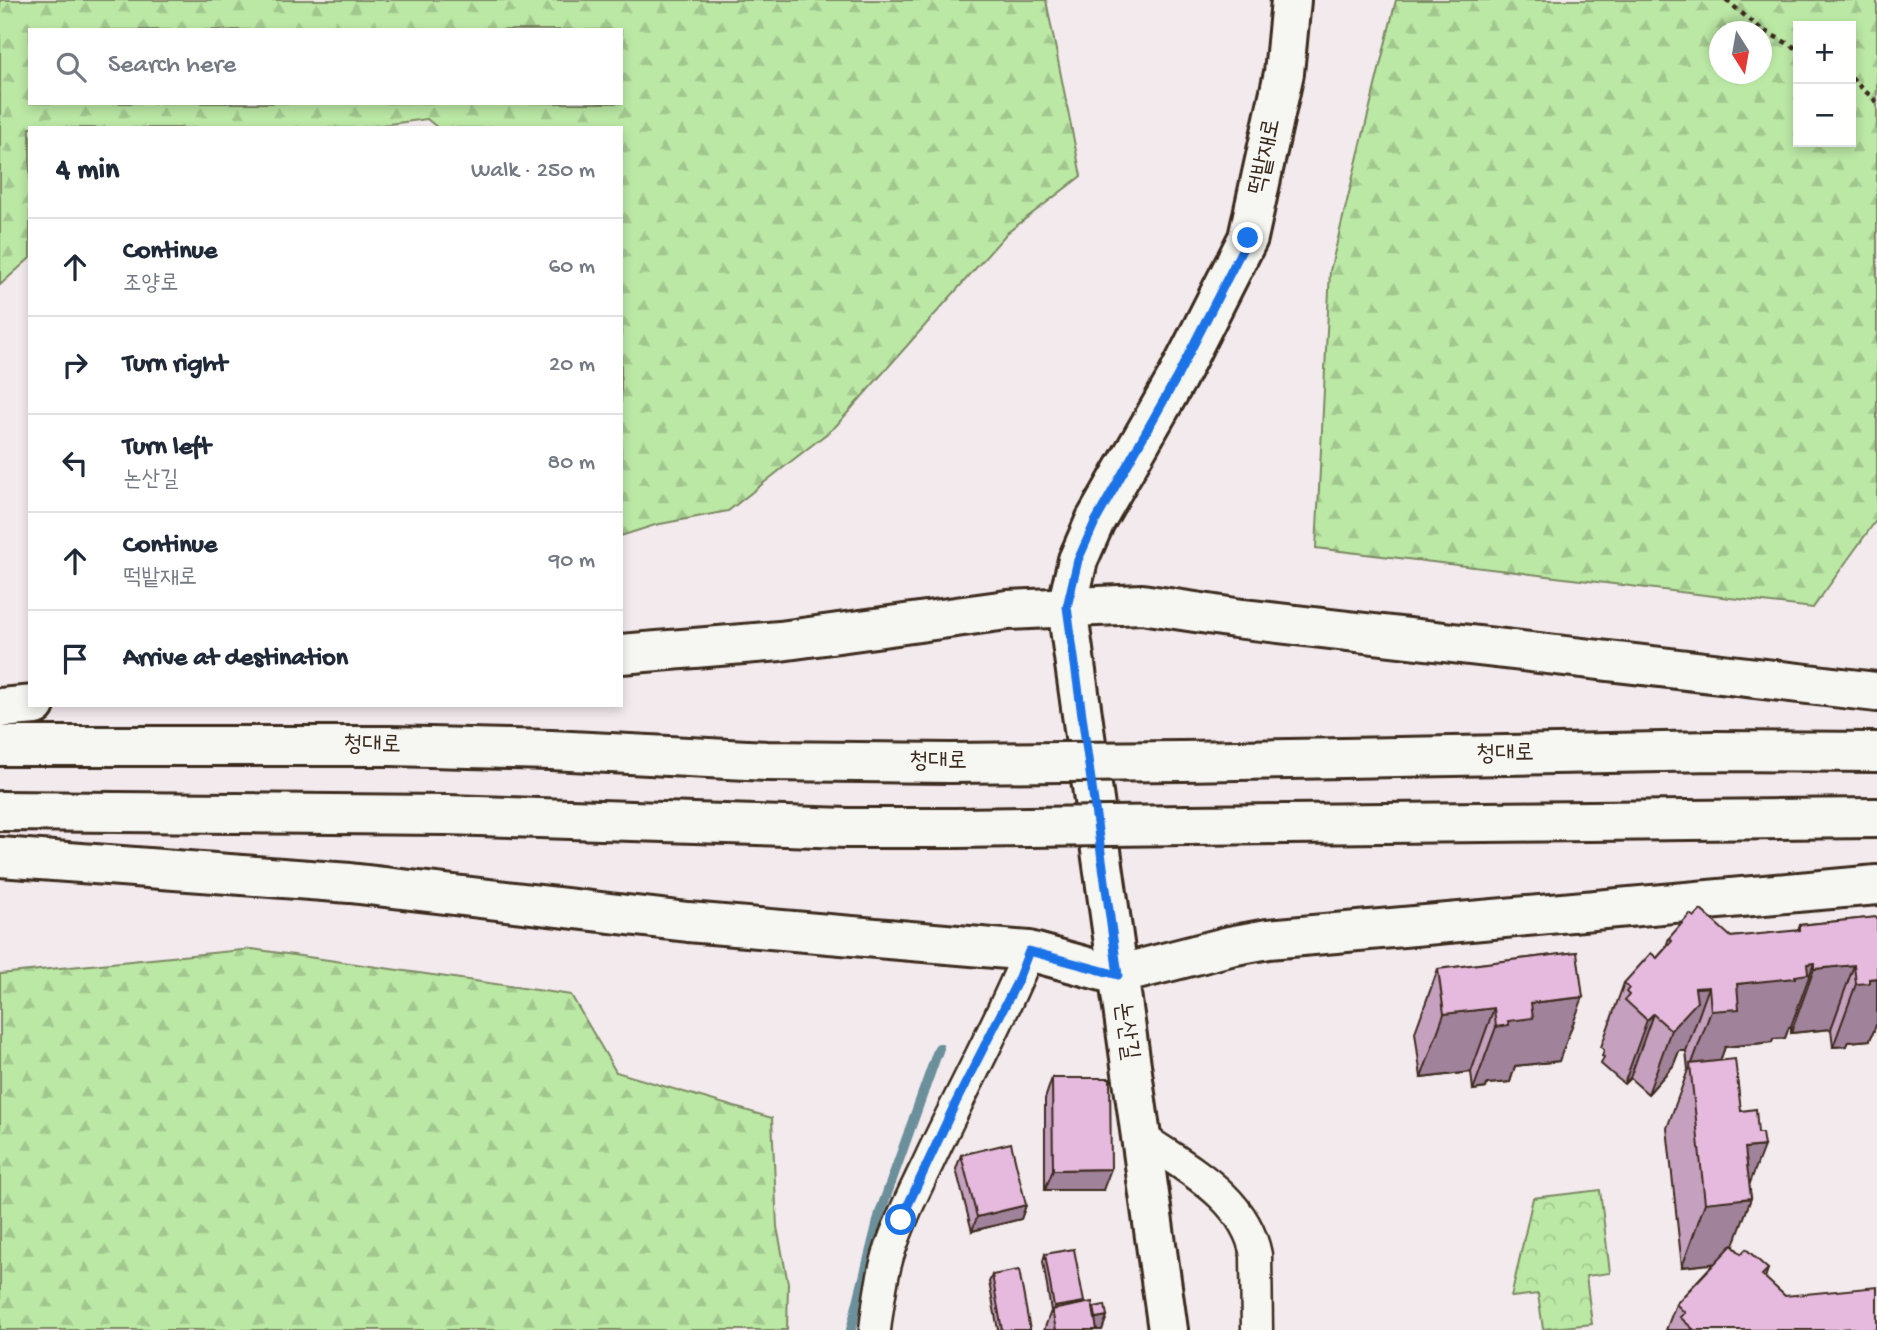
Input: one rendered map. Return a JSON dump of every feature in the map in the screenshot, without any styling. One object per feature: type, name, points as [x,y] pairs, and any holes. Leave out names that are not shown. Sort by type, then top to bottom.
[{"type":"street","name":"떡밭재로","points":[[1067,607],[1078,560],[1095,522],[1177,377],[1248,238],[1284,73],[1291,0]]},
{"type":"street","points":[[623,654],[780,640],[1007,610],[1142,604],[1235,618],[1877,692]]},
{"type":"street","name":"논산길","points":[[1067,607],[1168,1330]]},
{"type":"street","points":[[0,708],[28,706]]},
{"type":"street","name":"청대로","points":[[0,746],[390,746],[551,750],[767,761],[950,762],[1182,761],[1714,751],[1877,752]]},
{"type":"street","points":[[0,811],[447,815],[848,828],[1877,818]]},
{"type":"street","points":[[0,857],[350,883],[688,922],[1029,951],[1118,975],[1268,939],[1877,886]]},
{"type":"street","points":[[875,1330],[886,1268],[901,1220],[956,1102],[1017,982],[1029,951]]},
{"type":"street","points":[[1140,1137],[1212,1186],[1225,1197],[1244,1221],[1256,1255],[1257,1330]]},
{"type":"path","points":[[1726,0],[1761,29],[1793,47]]},
{"type":"path","points":[[1856,83],[1877,102]]},
{"type":"green space","points":[[0,0],[1046,0],[1081,176],[1007,233],[835,427],[728,511],[655,525],[623,535],[623,126],[436,126],[427,119],[374,126],[28,126],[28,260],[0,285]]},
{"type":"green space","points":[[1396,0],[1877,0],[1877,519],[1813,608],[1316,548],[1330,271]]},
{"type":"green space","points":[[252,949],[571,995],[616,1072],[772,1118],[777,1227],[788,1283],[787,1330],[0,1330],[0,974]]},
{"type":"green space","points":[[1600,1190],[1610,1273],[1586,1276],[1592,1324],[1543,1329],[1538,1294],[1511,1297],[1533,1198]]},
{"type":"building","points":[[1701,910],[1731,937],[1800,930],[1800,925],[1877,917],[1877,978],[1869,979],[1869,983],[1856,984],[1854,965],[1814,969],[1814,963],[1807,964],[1808,974],[1795,978],[1737,984],[1739,1009],[1711,1011],[1709,987],[1695,988],[1697,1002],[1671,1030],[1653,1014],[1647,1020],[1625,1000],[1629,995],[1626,992],[1629,988],[1624,983],[1651,953],[1657,958],[1672,941],[1669,938],[1690,914],[1694,917]]},
{"type":"building","points":[[1577,952],[1583,997],[1531,1003],[1533,1018],[1508,1021],[1509,1025],[1496,1027],[1494,1008],[1444,1014],[1438,969]]},
{"type":"building","points":[[1735,1059],[1741,1111],[1756,1109],[1758,1133],[1762,1133],[1764,1146],[1745,1148],[1751,1198],[1705,1203],[1690,1064]]},
{"type":"building","points":[[1052,1078],[1110,1078],[1111,1169],[1053,1170]]},
{"type":"building","points":[[1011,1143],[1026,1205],[977,1217],[961,1155]]},
{"type":"building","points":[[1732,1245],[1741,1254],[1746,1249],[1768,1269],[1762,1275],[1785,1296],[1877,1287],[1877,1330],[1694,1330],[1680,1317],[1685,1313],[1676,1304]]},
{"type":"building","points":[[1074,1249],[1084,1302],[1054,1307],[1045,1254]]},
{"type":"building","points":[[1019,1270],[1030,1330],[1002,1330],[992,1275]]},
{"type":"building","points":[[1092,1302],[1097,1330],[1056,1330],[1052,1310]]},
{"type":"building","points":[[1105,1305],[1107,1316],[1096,1318],[1094,1307]]},
{"type":"waterway","points":[[851,1330],[880,1213],[939,1048]]},
{"type":"route","points":[[901,1220],[956,1102],[1017,982],[1029,951],[1118,975],[1067,607],[1078,560],[1095,522],[1177,377],[1248,238]]}]
